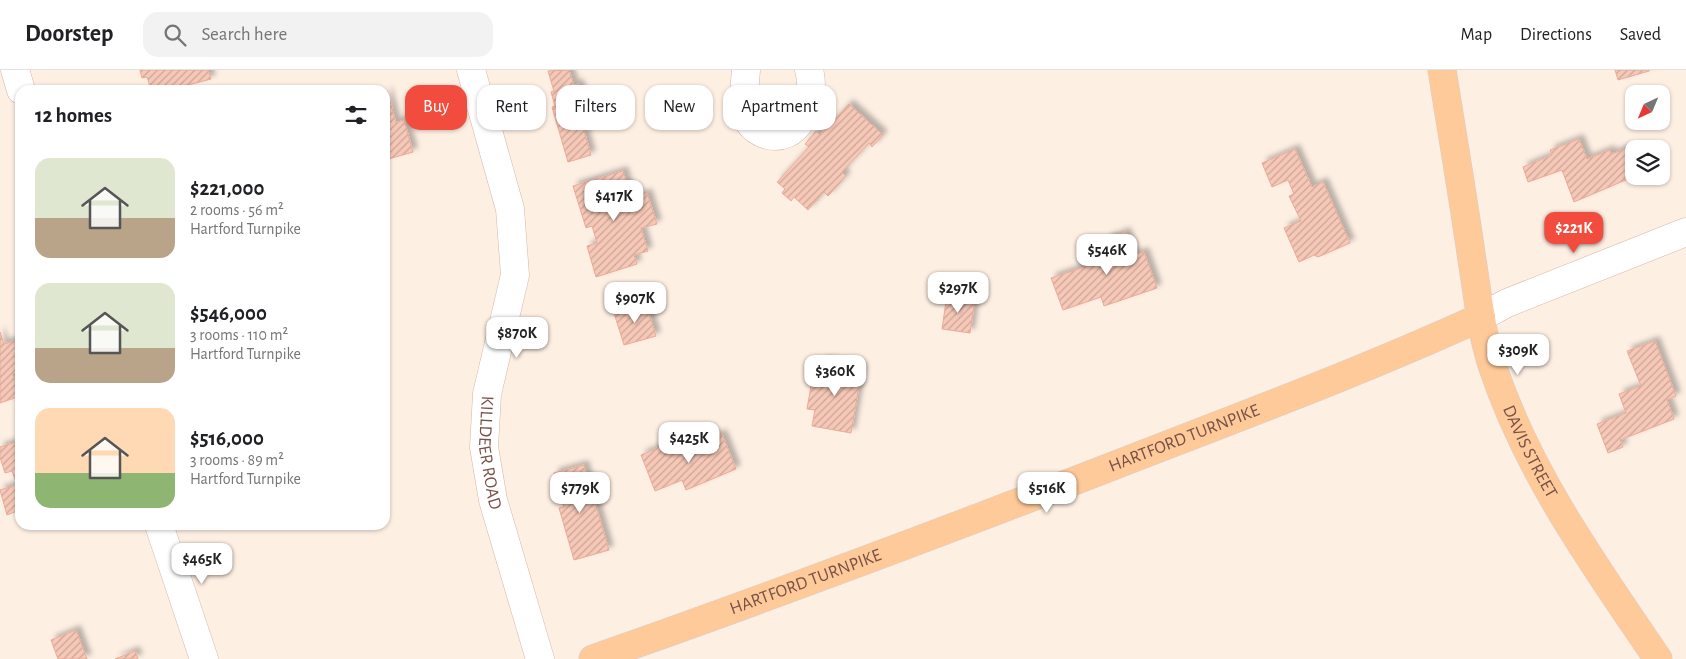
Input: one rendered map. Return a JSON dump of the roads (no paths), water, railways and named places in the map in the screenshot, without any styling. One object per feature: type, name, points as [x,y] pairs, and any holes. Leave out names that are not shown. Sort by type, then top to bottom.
[{"type":"main road","name":"DAVIS STREET","points":[[1442,70],[1481,317],[1492,366],[1514,424],[1535,468],[1584,551],[1658,659]]},
{"type":"main road","name":"HARTFORD TURNPIKE","points":[[593,659],[959,526],[1317,387],[1420,345],[1481,317]]},
{"type":"street","points":[[15,70],[20,85]]},
{"type":"street","name":"KILLDEER ROAD","points":[[471,70],[510,208],[515,275],[487,394],[484,447],[492,500],[540,659]]},
{"type":"street","points":[[746,70],[745,105],[748,120],[755,130],[767,135],[778,136],[790,131],[802,120],[809,107],[812,94],[809,70]]},
{"type":"street","name":"HARTFORD TURNPIKE","points":[[1481,317],[1507,303],[1686,232]]},
{"type":"street","points":[[161,530],[204,659]]}]
